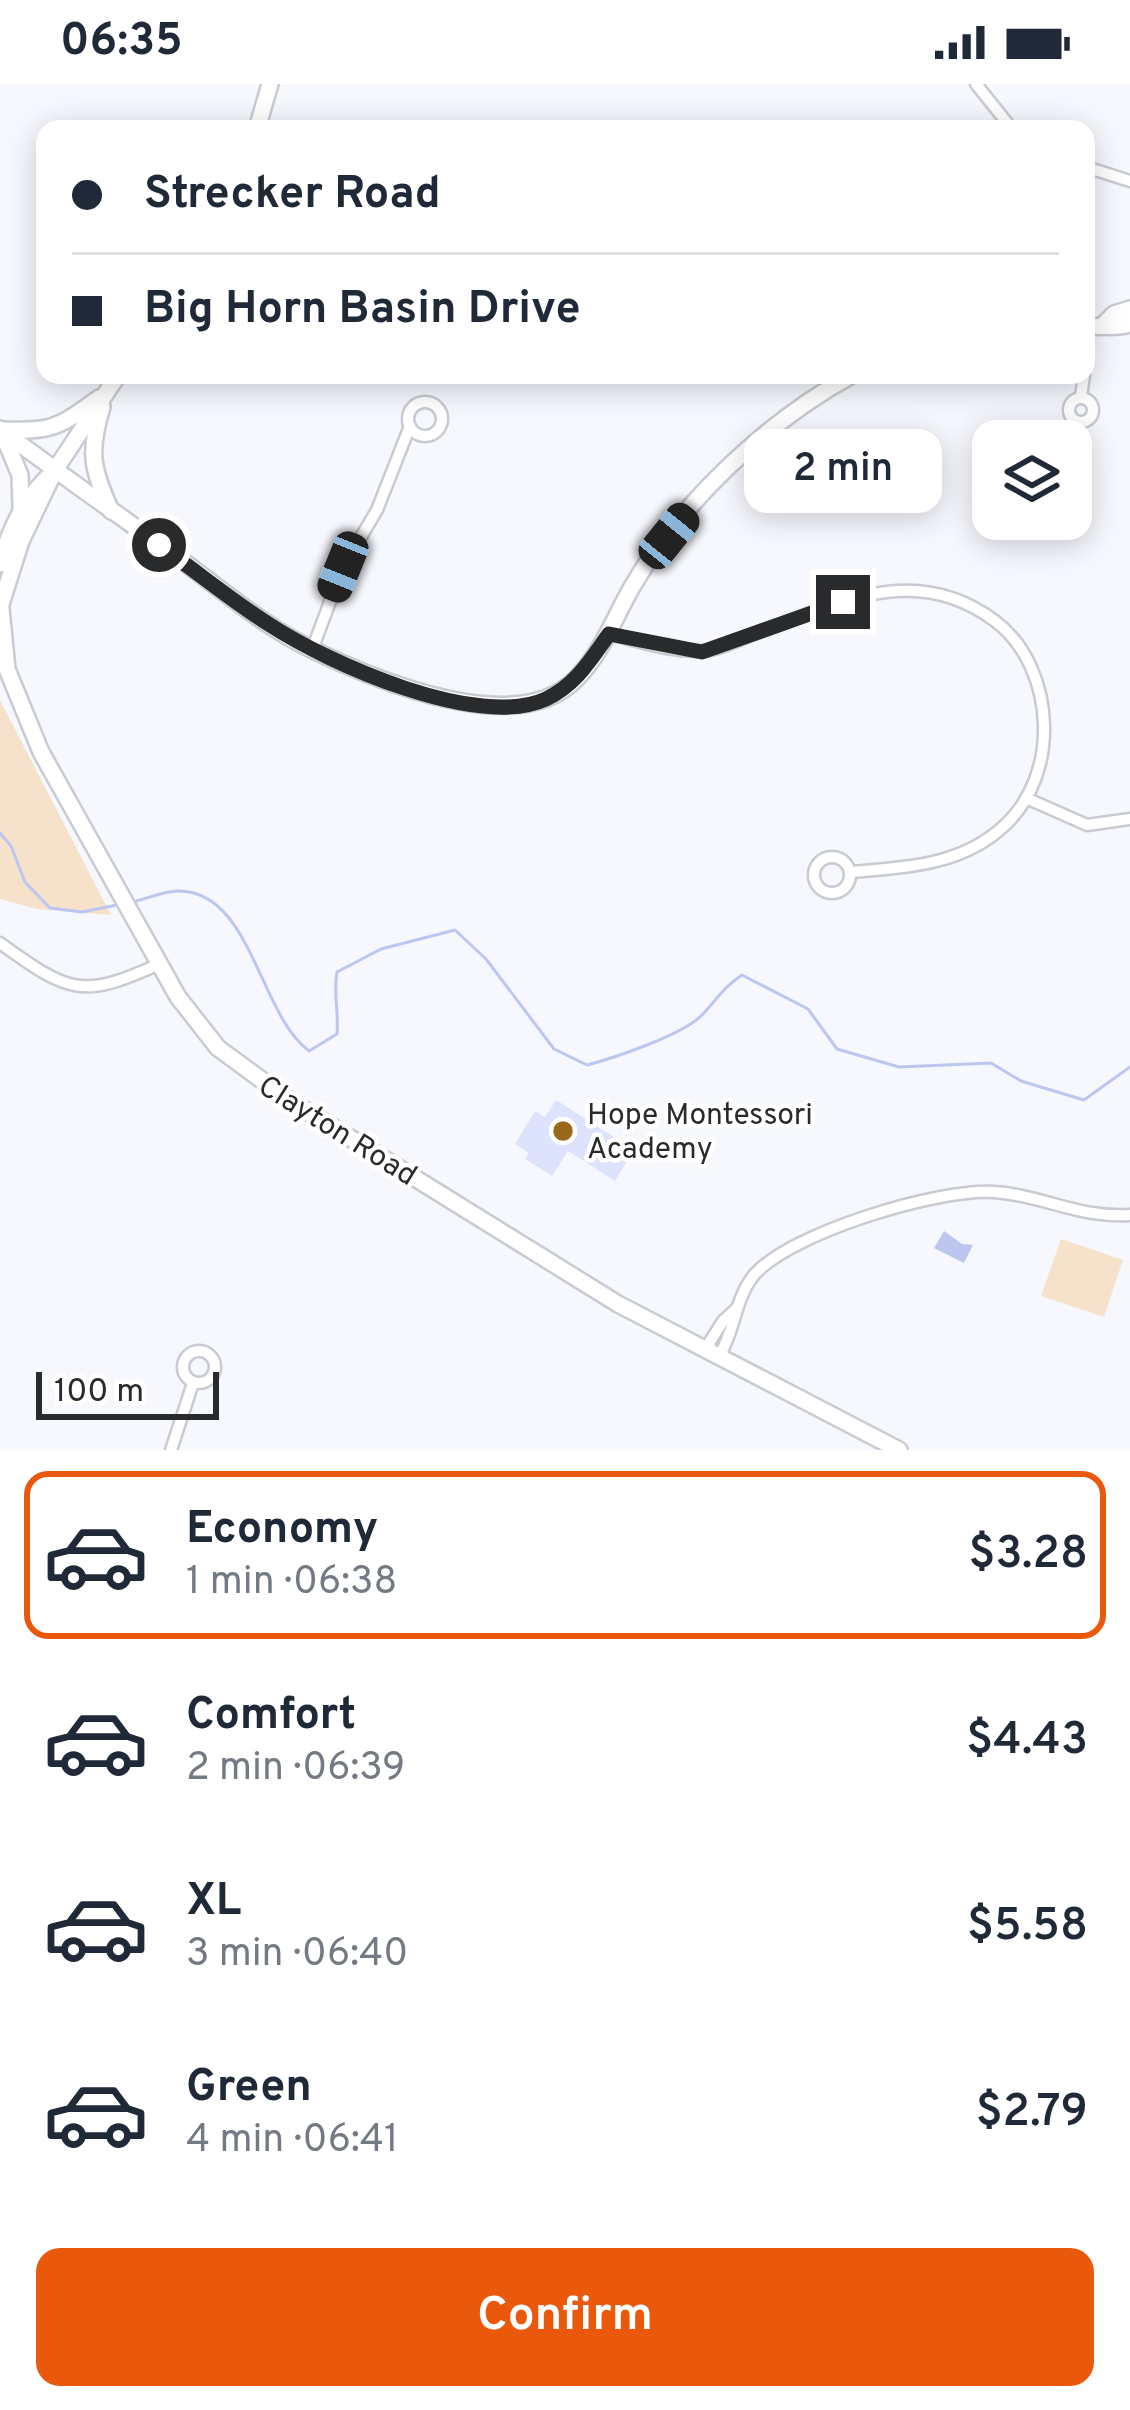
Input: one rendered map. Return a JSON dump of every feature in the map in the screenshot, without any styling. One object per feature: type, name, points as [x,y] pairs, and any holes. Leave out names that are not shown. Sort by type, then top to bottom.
[{"type":"main road","points":[[260,120],[270,84]]},
{"type":"main road","points":[[1095,326],[1130,309]]},
{"type":"main road","points":[[1105,323],[1118,328],[1130,324]]},
{"type":"main road","name":"Clayton Road","points":[[112,384],[55,470],[21,541],[1,601],[7,670],[20,706],[97,851],[194,1021],[239,1067],[618,1304],[899,1450]]},
{"type":"main road","points":[[0,429],[237,603],[312,650],[439,697],[513,707],[549,698],[575,680],[609,634],[653,555],[724,473],[799,405],[836,384]]},
{"type":"main road","points":[[0,429],[47,430],[106,393]]},
{"type":"main road","points":[[106,393],[91,451],[95,476],[111,511]]},
{"type":"main road","points":[[0,429],[20,475],[21,508]]},
{"type":"main road","name":"Clayton Road","points":[[0,564],[21,508],[34,488],[55,470]]},
{"type":"street","points":[[976,84],[1005,120]]},
{"type":"street","points":[[1095,170],[1130,181]]},
{"type":"street","points":[[1081,397],[1083,384]]},
{"type":"street","points":[[312,650],[343,567],[377,510],[410,426]]},
{"type":"street","points":[[609,634],[702,652],[883,590],[940,593],[966,602],[1007,630],[1023,650],[1040,693],[1045,736],[1026,798],[995,834],[964,854],[918,866],[850,872]]},
{"type":"street","points":[[1026,798],[1087,824],[1130,819]]},
{"type":"street","points":[[0,943],[52,979],[91,988],[122,981],[159,964]]},
{"type":"street","points":[[712,1355],[722,1351],[753,1277],[792,1246],[861,1220],[962,1192],[998,1192],[1076,1212],[1130,1215]]},
{"type":"street","points":[[171,1450],[193,1383]]},
{"type":"shaded area","points":[[0,700],[111,915],[36,909],[0,899]]},
{"type":"shaded area","points":[[1061,1239],[1123,1260],[1104,1317],[1041,1296]]},
{"type":"water","points":[[944,1231],[962,1244],[973,1245],[964,1263],[934,1248]]},
{"type":"building","name":"Hope Montessori Academy","points":[[556,1100],[634,1150],[615,1181],[568,1151],[552,1176],[525,1159],[529,1153],[515,1144],[535,1111],[545,1117]]},
{"type":"waterway","points":[[0,833],[11,846],[25,882],[50,908],[82,912],[117,905]]},
{"type":"waterway","points":[[132,902],[178,891],[203,896],[222,910],[292,1033],[309,1051],[337,1034],[337,972],[381,949],[455,930],[486,959],[554,1049],[587,1065],[679,1031],[742,975],[808,1009],[837,1049],[899,1067],[991,1063],[1021,1081],[1084,1100],[1130,1067]]},
{"type":"place","name":"Hope Montessori Academy","points":[[563,1131]]},
{"type":"route","points":[[159,545],[237,603],[312,650],[439,697],[494,708],[531,704],[563,689],[609,634],[702,652],[843,602]]}]
